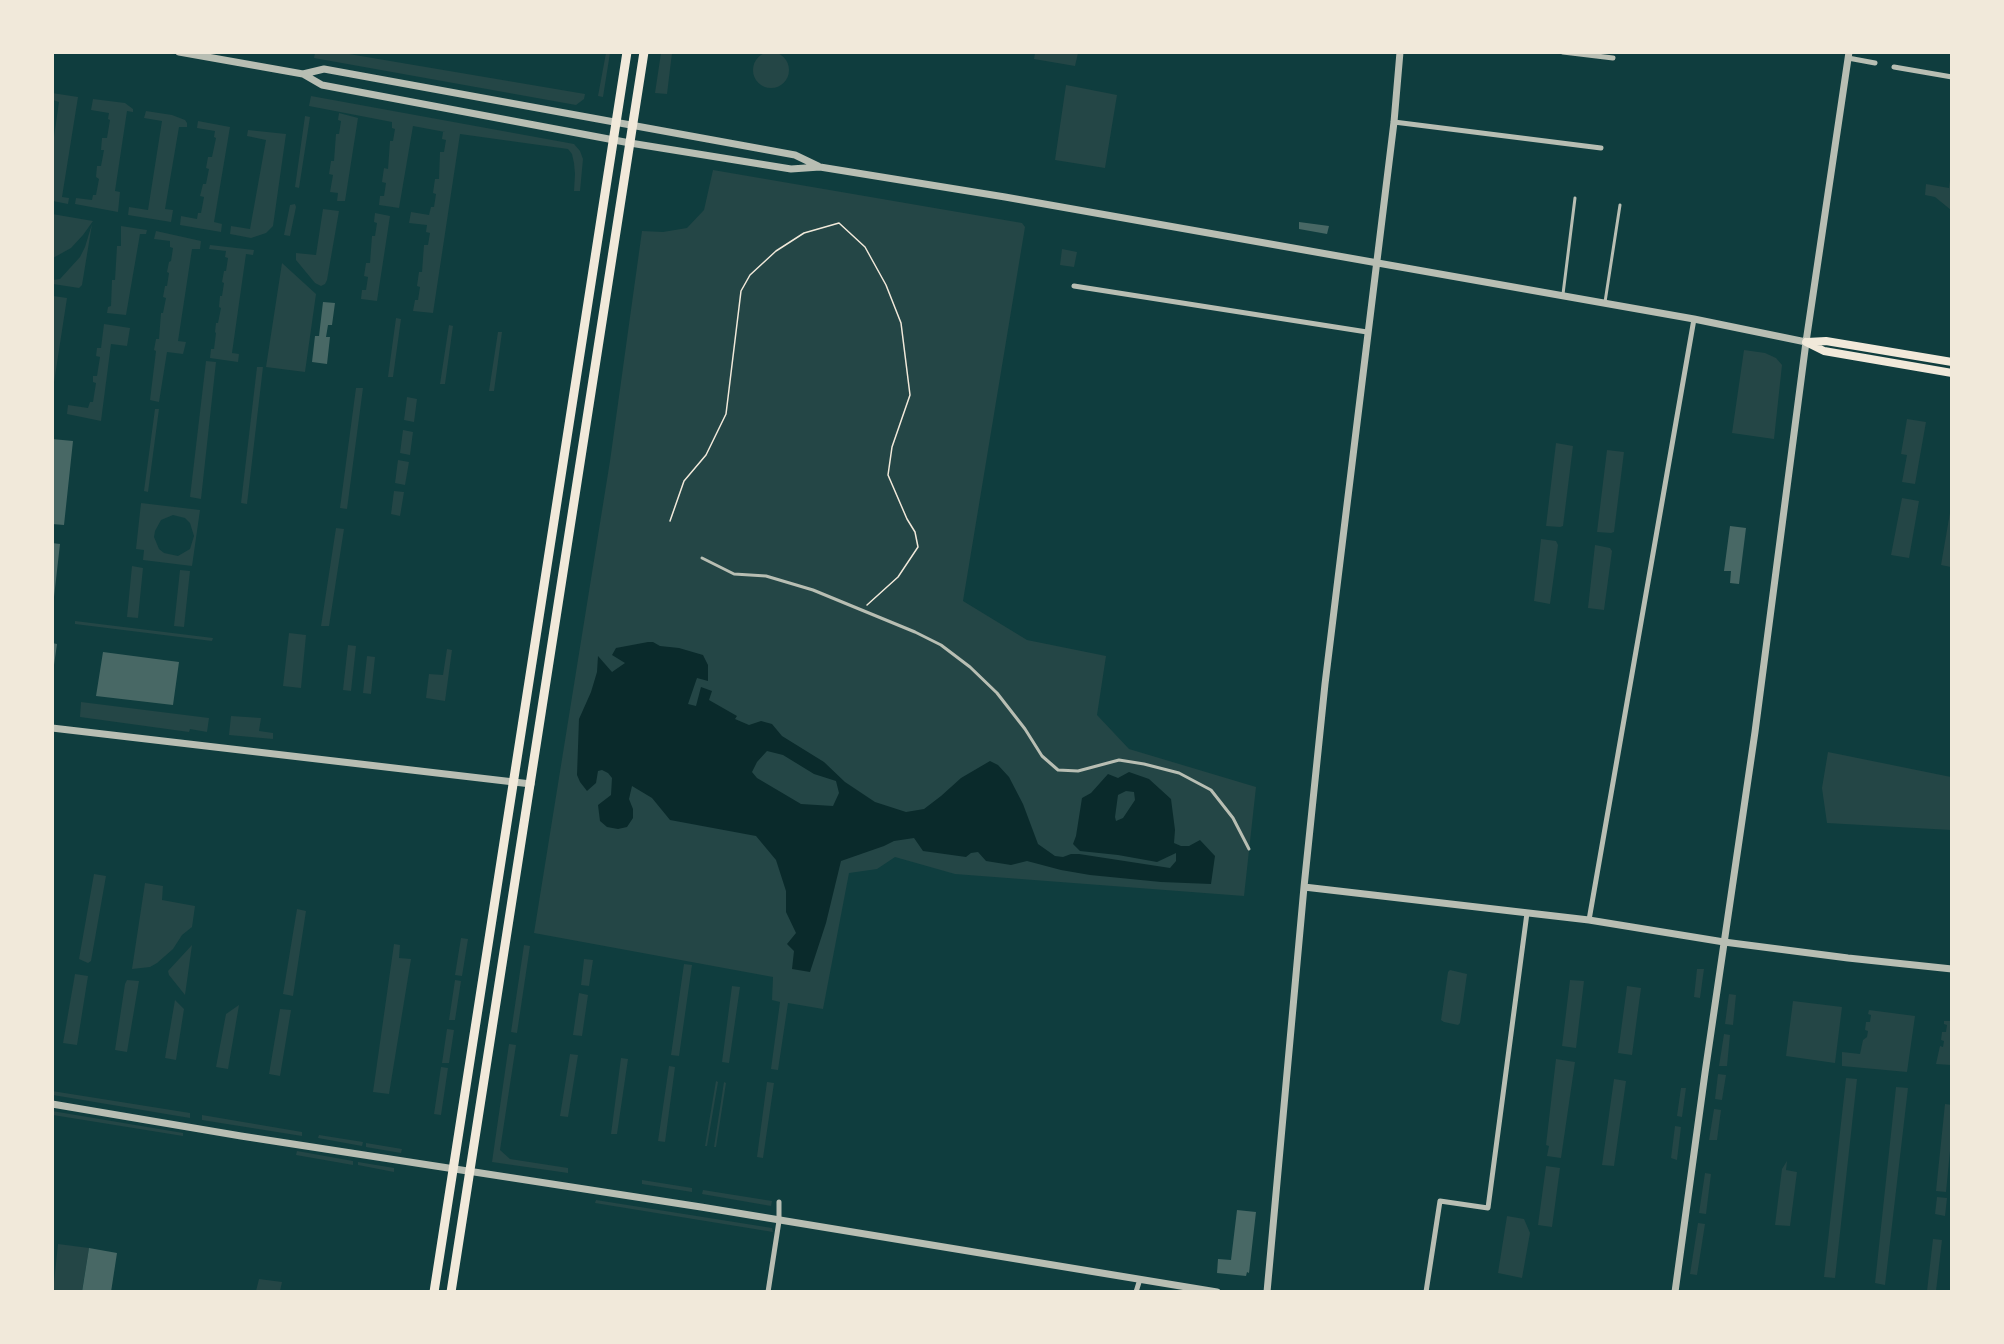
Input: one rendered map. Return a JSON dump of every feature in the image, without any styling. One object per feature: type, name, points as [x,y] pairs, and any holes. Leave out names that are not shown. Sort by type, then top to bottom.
[{"type":"main road","points":[[434,1292],[627,52]]},
{"type":"main road","points":[[451,1292],[644,52]]},
{"type":"main road","points":[[1806,342],[1826,341],[1952,362]]},
{"type":"main road","points":[[1806,342],[1824,351],[1952,373]]},
{"type":"street","points":[[179,52],[303,74],[322,86],[630,143],[791,169],[820,167],[1005,197],[1694,319],[1806,342]]},
{"type":"street","points":[[1267,1292],[1325,684],[1394,122],[1400,52]]},
{"type":"street","points":[[1563,52],[1613,58]]},
{"type":"street","points":[[1675,1292],[1756,721],[1806,342],[1849,55],[1875,63]]},
{"type":"street","points":[[1894,67],[1952,77]]},
{"type":"street","points":[[303,74],[324,69],[616,121],[795,155],[820,167]]},
{"type":"street","points":[[1394,122],[1601,148]]},
{"type":"street","points":[[1074,285],[1367,332]]},
{"type":"street","points":[[1589,920],[1694,319]]},
{"type":"street","points":[[52,728],[531,784]]},
{"type":"street","points":[[1304,887],[1589,920],[1724,942],[1952,969]]},
{"type":"street","points":[[1426,1292],[1440,1201],[1488,1208],[1527,913]]},
{"type":"street","points":[[52,1104],[1217,1292]]},
{"type":"street","points":[[768,1292],[779,1221],[779,1203]]},
{"type":"street","points":[[1136,1292],[1140,1279]]},
{"type":"lane","points":[[1563,296],[1575,198]]},
{"type":"lane","points":[[1605,304],[1620,205]]},
{"type":"lane","points":[[702,558],[734,574],[766,576],[813,590],[862,609],[941,645],[970,667],[997,693],[1025,729],[1042,756],[1058,770],[1078,771],[1119,760],[1179,773],[1211,790],[1233,818],[1249,849]]},
{"type":"path","points":[[670,521],[684,481],[706,455],[726,414],[741,291],[750,274],[776,251],[804,233],[839,223],[865,247],[886,285],[901,323],[910,395],[892,447],[888,475],[915,532],[918,547],[898,577],[862,609]]},
{"type":"shaded area","points":[[771,52],[783,58],[789,70],[783,82],[771,88],[759,82],[753,70],[759,58]]},
{"type":"shaded area","points":[[1035,52],[1078,53],[1075,66],[1034,59]]},
{"type":"shaded area","points":[[315,53],[343,53],[585,94],[584,99],[576,105],[314,58]]},
{"type":"shaded area","points":[[606,53],[610,53],[603,97],[598,96]]},
{"type":"shaded area","points":[[661,53],[672,53],[667,94],[655,93]]},
{"type":"shaded area","points":[[1066,85],[1117,95],[1105,168],[1055,160]]},
{"type":"shaded area","points":[[52,93],[78,97],[62,197],[69,198],[68,204],[53,201],[53,144],[59,102],[53,100]]},
{"type":"shaded area","points":[[311,96],[574,144],[583,159],[580,191],[574,191],[574,163],[568,149],[460,134],[433,313],[413,311],[415,300],[418,300],[420,287],[417,286],[419,272],[422,272],[424,245],[428,245],[430,233],[426,232],[427,225],[409,223],[411,212],[429,215],[431,207],[434,207],[435,179],[439,179],[440,152],[444,152],[446,140],[442,139],[443,132],[445,132],[413,126],[399,208],[379,205],[380,196],[384,196],[386,183],[382,182],[384,168],[388,169],[390,141],[393,141],[395,129],[392,128],[392,122],[309,106]]},
{"type":"shaded area","points":[[93,99],[125,103],[133,109],[133,112],[127,111],[115,191],[120,192],[118,212],[75,204],[76,198],[92,200],[93,195],[96,195],[99,179],[96,177],[97,166],[101,166],[104,150],[101,150],[102,138],[107,138],[109,113],[91,110]]},
{"type":"shaded area","points":[[146,111],[172,115],[187,123],[187,127],[179,127],[165,209],[173,210],[171,222],[128,215],[129,207],[148,210],[162,121],[144,118]]},
{"type":"shaded area","points":[[339,113],[358,118],[345,201],[337,201],[338,193],[330,192],[333,175],[329,174],[331,161],[334,161],[336,134],[339,134],[341,121],[338,120]]},
{"type":"shaded area","points":[[305,116],[310,117],[299,188],[295,187]]},
{"type":"shaded area","points":[[198,121],[230,127],[214,222],[222,224],[221,232],[180,225],[181,216],[197,219],[198,213],[201,213],[204,197],[200,196],[203,184],[206,184],[209,169],[206,168],[208,157],[212,157],[216,138],[214,137],[215,131],[197,128]]},
{"type":"shaded area","points":[[248,130],[286,134],[273,226],[266,233],[251,238],[230,234],[231,226],[250,229],[266,140],[247,136]]},
{"type":"shaded area","points":[[713,170],[1022,223],[1025,227],[963,601],[1027,640],[1106,656],[1097,715],[1129,749],[1256,787],[1244,896],[955,874],[895,857],[877,869],[849,873],[823,1009],[788,1003],[778,1070],[771,1069],[780,1002],[772,1000],[773,977],[534,933],[610,461],[642,231],[663,232],[687,228],[704,210]]},
{"type":"shaded area","points":[[1951,173],[1951,210],[1935,197],[1925,195],[1926,184],[1949,188]]},
{"type":"shaded area","points":[[295,204],[290,236],[284,235],[290,205]]},
{"type":"shaded area","points":[[323,209],[339,211],[327,280],[321,286],[315,283],[296,260],[296,253],[316,255]]},
{"type":"shaded area","points":[[375,213],[390,216],[377,301],[361,299],[362,290],[366,290],[368,277],[364,276],[366,263],[370,263],[372,236],[375,236],[377,223],[374,222]]},
{"type":"shaded area","points":[[52,214],[93,221],[71,248],[53,258]]},
{"type":"shaded area","points":[[92,224],[82,285],[79,288],[53,284],[53,280],[60,279],[80,257]]},
{"type":"shaded area","points":[[121,226],[147,230],[146,234],[140,234],[126,315],[107,313],[108,307],[111,306],[112,280],[115,280],[117,246],[121,246]]},
{"type":"shaded area","points":[[156,231],[201,241],[200,249],[192,249],[178,341],[186,342],[183,354],[167,352],[159,402],[150,400],[156,351],[154,350],[156,339],[159,339],[161,313],[163,313],[166,298],[163,297],[173,248],[170,247],[170,241],[154,239]]},
{"type":"shaded area","points":[[210,245],[254,250],[253,255],[246,254],[232,353],[239,354],[238,362],[210,358],[211,349],[214,349],[216,323],[218,323],[221,308],[219,307],[220,296],[222,296],[224,283],[222,282],[228,258],[225,257],[226,251],[209,249]]},
{"type":"shaded area","points":[[1062,249],[1077,252],[1074,267],[1060,265]]},
{"type":"shaded area","points":[[282,263],[316,294],[305,372],[266,367]]},
{"type":"shaded area","points":[[53,296],[67,298],[53,389]]},
{"type":"shaded area","points":[[396,318],[401,319],[393,377],[388,377]]},
{"type":"shaded area","points":[[104,324],[130,328],[127,346],[111,344],[101,421],[67,414],[68,405],[88,408],[90,402],[93,402],[96,383],[93,382],[93,376],[97,376],[100,357],[96,356],[97,348],[101,348]]},
{"type":"shaded area","points":[[449,325],[453,326],[445,384],[440,384]]},
{"type":"shaded area","points":[[498,332],[502,332],[494,391],[489,391]]},
{"type":"shaded area","points":[[1744,350],[1765,353],[1776,358],[1782,365],[1774,439],[1732,433]]},
{"type":"shaded area","points":[[206,361],[216,362],[201,499],[190,497]]},
{"type":"shaded area","points":[[257,367],[263,367],[247,504],[241,503]]},
{"type":"shaded area","points":[[356,388],[363,388],[347,509],[340,508]]},
{"type":"shaded area","points":[[407,397],[417,399],[414,422],[404,420]]},
{"type":"shaded area","points":[[155,409],[159,409],[148,492],[144,491]]},
{"type":"shaded area","points":[[1907,419],[1926,422],[1915,484],[1902,482],[1907,455],[1901,454]]},
{"type":"shaded area","points":[[403,430],[413,432],[410,455],[400,453]]},
{"type":"shaded area","points":[[1556,443],[1573,446],[1563,526],[1560,527],[1546,526]]},
{"type":"shaded area","points":[[1607,450],[1624,452],[1614,532],[1611,533],[1597,532]]},
{"type":"shaded area","points":[[398,460],[409,462],[405,485],[395,483]]},
{"type":"shaded area","points":[[394,491],[404,492],[400,516],[391,514]]},
{"type":"shaded area","points":[[1902,498],[1919,501],[1909,558],[1891,555]]},
{"type":"shaded area","points":[[141,503],[200,510],[192,566],[143,560],[144,550],[136,549]],"holes":[[[173,515],[185,518],[190,523],[194,536],[190,549],[178,556],[164,553],[159,549],[154,537],[161,520]]]},
{"type":"shaded area","points":[[1952,508],[1951,567],[1941,565]]},
{"type":"shaded area","points":[[336,528],[344,529],[329,626],[321,626]]},
{"type":"shaded area","points":[[1541,539],[1556,541],[1558,545],[1550,604],[1534,601]]},
{"type":"shaded area","points":[[1595,545],[1610,548],[1612,551],[1604,610],[1588,608]]},
{"type":"shaded area","points":[[132,566],[143,568],[138,618],[127,617]]},
{"type":"shaded area","points":[[180,570],[190,571],[184,627],[174,626]]},
{"type":"shaded area","points":[[75,621],[213,638],[212,641],[75,624]]},
{"type":"shaded area","points":[[289,633],[306,635],[301,688],[283,686]]},
{"type":"shaded area","points":[[653,642],[660,646],[679,648],[703,655],[708,665],[708,681],[697,678],[688,704],[696,706],[701,687],[712,691],[709,700],[737,716],[735,719],[749,725],[761,721],[772,724],[782,736],[824,762],[845,782],[875,802],[906,812],[924,809],[961,778],[990,761],[998,765],[1009,777],[1023,804],[1038,844],[1055,856],[1079,854],[1170,868],[1176,861],[1176,853],[1157,862],[1080,851],[1073,844],[1082,798],[1091,793],[1108,774],[1118,778],[1129,772],[1149,779],[1171,799],[1175,830],[1174,843],[1189,846],[1200,840],[1215,856],[1211,884],[1090,875],[1027,861],[1011,865],[986,861],[978,852],[966,857],[923,851],[914,838],[894,841],[841,861],[826,923],[810,972],[792,969],[794,951],[787,944],[796,933],[786,912],[786,891],[776,860],[756,836],[670,820],[652,798],[632,786],[629,799],[633,809],[633,818],[627,827],[618,829],[607,827],[600,821],[598,805],[611,795],[612,778],[602,770],[598,771],[596,783],[587,791],[580,782],[577,775],[579,719],[591,692],[597,672],[598,656],[612,672],[625,663],[612,655],[616,648]],"holes":[[[767,751],[783,755],[814,774],[836,781],[839,793],[833,806],[801,804],[757,778],[752,772]],[[1126,791],[1134,792],[1135,800],[1123,818],[1116,821],[1118,795]]]},
{"type":"shaded area","points":[[348,645],[356,646],[351,691],[343,690]]},
{"type":"shaded area","points":[[447,649],[452,650],[445,701],[426,698],[429,674],[443,675]]},
{"type":"shaded area","points":[[367,656],[375,657],[371,694],[363,693]]},
{"type":"shaded area","points":[[81,702],[209,718],[207,732],[190,729],[189,732],[80,717]]},
{"type":"shaded area","points":[[231,716],[261,718],[259,731],[273,733],[273,739],[229,735]]},
{"type":"shaded area","points":[[1828,752],[1951,777],[1951,830],[1827,823],[1822,788]]},
{"type":"shaded area","points":[[94,874],[106,876],[91,961],[88,963],[79,959]]},
{"type":"shaded area","points":[[145,883],[163,886],[162,900],[195,906],[192,927],[157,963],[150,967],[132,969]]},
{"type":"shaded area","points":[[297,909],[306,911],[293,996],[283,994]]},
{"type":"shaded area","points":[[461,938],[468,939],[462,976],[455,975]]},
{"type":"shaded area","points":[[394,944],[400,945],[399,958],[411,959],[389,1094],[373,1092]]},
{"type":"shaded area","points":[[192,945],[185,995],[168,971]]},
{"type":"shaded area","points":[[524,945],[530,946],[517,1033],[511,1032]]},
{"type":"shaded area","points":[[584,959],[593,960],[589,986],[581,985]]},
{"type":"shaded area","points":[[684,964],[692,965],[679,1056],[671,1055]]},
{"type":"shaded area","points":[[1697,969],[1704,969],[1700,998],[1694,997]]},
{"type":"shaded area","points":[[1450,970],[1467,974],[1458,1025],[1441,1020]]},
{"type":"shaded area","points":[[75,974],[88,976],[77,1045],[63,1043]]},
{"type":"shaded area","points":[[127,980],[139,981],[127,1052],[115,1050]]},
{"type":"shaded area","points":[[455,980],[461,981],[455,1020],[449,1020]]},
{"type":"shaded area","points":[[1570,980],[1584,981],[1576,1048],[1562,1046]]},
{"type":"shaded area","points":[[732,986],[740,987],[729,1063],[722,1062]]},
{"type":"shaded area","points":[[1627,986],[1641,988],[1632,1055],[1618,1053]]},
{"type":"shaded area","points":[[579,993],[588,995],[582,1036],[573,1035]]},
{"type":"shaded area","points":[[1729,994],[1736,995],[1733,1025],[1725,1024]]},
{"type":"shaded area","points":[[175,1000],[184,1009],[176,1060],[165,1058]]},
{"type":"shaded area","points":[[1793,1001],[1842,1007],[1835,1063],[1786,1056]]},
{"type":"shaded area","points":[[239,1005],[228,1069],[216,1067],[226,1014]]},
{"type":"shaded area","points":[[280,1009],[291,1010],[280,1076],[269,1074]]},
{"type":"shaded area","points":[[1869,1010],[1915,1016],[1907,1072],[1842,1066],[1842,1052],[1860,1054],[1863,1040],[1867,1037],[1868,1031],[1865,1030],[1866,1022],[1870,1022]]},
{"type":"shaded area","points":[[1944,1021],[1951,1021],[1951,1065],[1936,1064],[1940,1046],[1943,1047],[1942,1032],[1946,1032],[1947,1025]]},
{"type":"shaded area","points":[[447,1029],[454,1030],[449,1063],[442,1063]]},
{"type":"shaded area","points":[[1724,1034],[1730,1035],[1727,1066],[1719,1066]]},
{"type":"shaded area","points":[[509,1044],[516,1045],[500,1150],[510,1159],[568,1168],[568,1173],[492,1162]]},
{"type":"shaded area","points":[[570,1054],[578,1055],[568,1117],[560,1116]]},
{"type":"shaded area","points":[[621,1058],[628,1059],[617,1134],[611,1134]]},
{"type":"shaded area","points":[[1556,1059],[1575,1062],[1561,1158],[1547,1156],[1549,1146],[1546,1145]]},
{"type":"shaded area","points":[[669,1066],[675,1067],[665,1142],[658,1141]]},
{"type":"shaded area","points":[[441,1067],[448,1068],[441,1115],[434,1114]]},
{"type":"shaded area","points":[[1718,1074],[1726,1075],[1722,1100],[1715,1099]]},
{"type":"shaded area","points":[[1846,1078],[1857,1079],[1835,1278],[1824,1277]]},
{"type":"shaded area","points":[[1614,1079],[1626,1081],[1614,1166],[1602,1165]]},
{"type":"shaded area","points":[[716,1081],[718,1082],[707,1146],[705,1146]]},
{"type":"shaded area","points":[[724,1082],[726,1083],[716,1147],[714,1147]]},
{"type":"shaded area","points":[[767,1082],[774,1083],[763,1158],[757,1157]]},
{"type":"shaded area","points":[[1896,1087],[1908,1088],[1885,1285],[1875,1283]]},
{"type":"shaded area","points":[[1681,1088],[1686,1088],[1682,1117],[1677,1116]]},
{"type":"shaded area","points":[[52,1091],[190,1113],[190,1118],[53,1095]]},
{"type":"shaded area","points":[[1945,1104],[1952,1105],[1946,1192],[1936,1191]]},
{"type":"shaded area","points":[[1714,1109],[1721,1110],[1717,1140],[1709,1140]]},
{"type":"shaded area","points":[[52,1111],[183,1133],[183,1136],[53,1115]]},
{"type":"shaded area","points":[[202,1115],[302,1132],[302,1136],[202,1120]]},
{"type":"shaded area","points":[[1675,1126],[1681,1127],[1677,1160],[1671,1158]]},
{"type":"shaded area","points":[[319,1135],[363,1142],[362,1146],[318,1138]]},
{"type":"shaded area","points":[[366,1143],[402,1149],[401,1153],[366,1147]]},
{"type":"shaded area","points":[[297,1151],[353,1161],[353,1165],[296,1155]]},
{"type":"shaded area","points":[[1787,1161],[1786,1170],[1797,1172],[1790,1226],[1775,1225],[1782,1169]]},
{"type":"shaded area","points":[[358,1162],[394,1168],[394,1172],[358,1165]]},
{"type":"shaded area","points":[[1546,1166],[1560,1168],[1552,1227],[1538,1225]]},
{"type":"shaded area","points":[[1705,1173],[1711,1174],[1706,1214],[1699,1213]]},
{"type":"shaded area","points":[[642,1180],[692,1188],[692,1192],[642,1184]]},
{"type":"shaded area","points":[[703,1190],[772,1201],[771,1206],[702,1194]]},
{"type":"shaded area","points":[[1937,1197],[1947,1198],[1945,1216],[1935,1214]]},
{"type":"shaded area","points":[[596,1200],[772,1228],[773,1232],[595,1203]]},
{"type":"shaded area","points":[[1507,1216],[1524,1219],[1530,1233],[1522,1278],[1498,1273]]},
{"type":"shaded area","points":[[1698,1223],[1705,1224],[1697,1275],[1690,1274]]},
{"type":"shaded area","points":[[1933,1239],[1942,1240],[1936,1291],[1927,1291]]},
{"type":"shaded area","points":[[58,1244],[89,1248],[82,1291],[53,1292]]},
{"type":"shaded area","points":[[259,1279],[282,1282],[280,1291],[256,1291]]},
{"type":"building","points":[[1299,222],[1329,226],[1327,234],[1299,229]]},
{"type":"building","points":[[323,302],[335,303],[332,325],[328,325],[326,337],[330,337],[327,364],[312,362],[315,336],[319,336]]},
{"type":"building","points":[[52,439],[73,441],[64,525],[52,524]]},
{"type":"building","points":[[1730,526],[1746,528],[1739,584],[1730,583],[1731,571],[1724,571]]},
{"type":"building","points":[[52,543],[60,544],[54,597],[52,597]]},
{"type":"building","points":[[52,643],[57,644],[54,665],[52,664]]},
{"type":"building","points":[[103,652],[179,662],[173,705],[96,696]]},
{"type":"building","points":[[1237,1210],[1256,1212],[1249,1273],[1247,1272],[1246,1276],[1217,1273],[1218,1259],[1231,1260]]},
{"type":"building","points":[[89,1248],[117,1253],[111,1292],[82,1292]]}]
